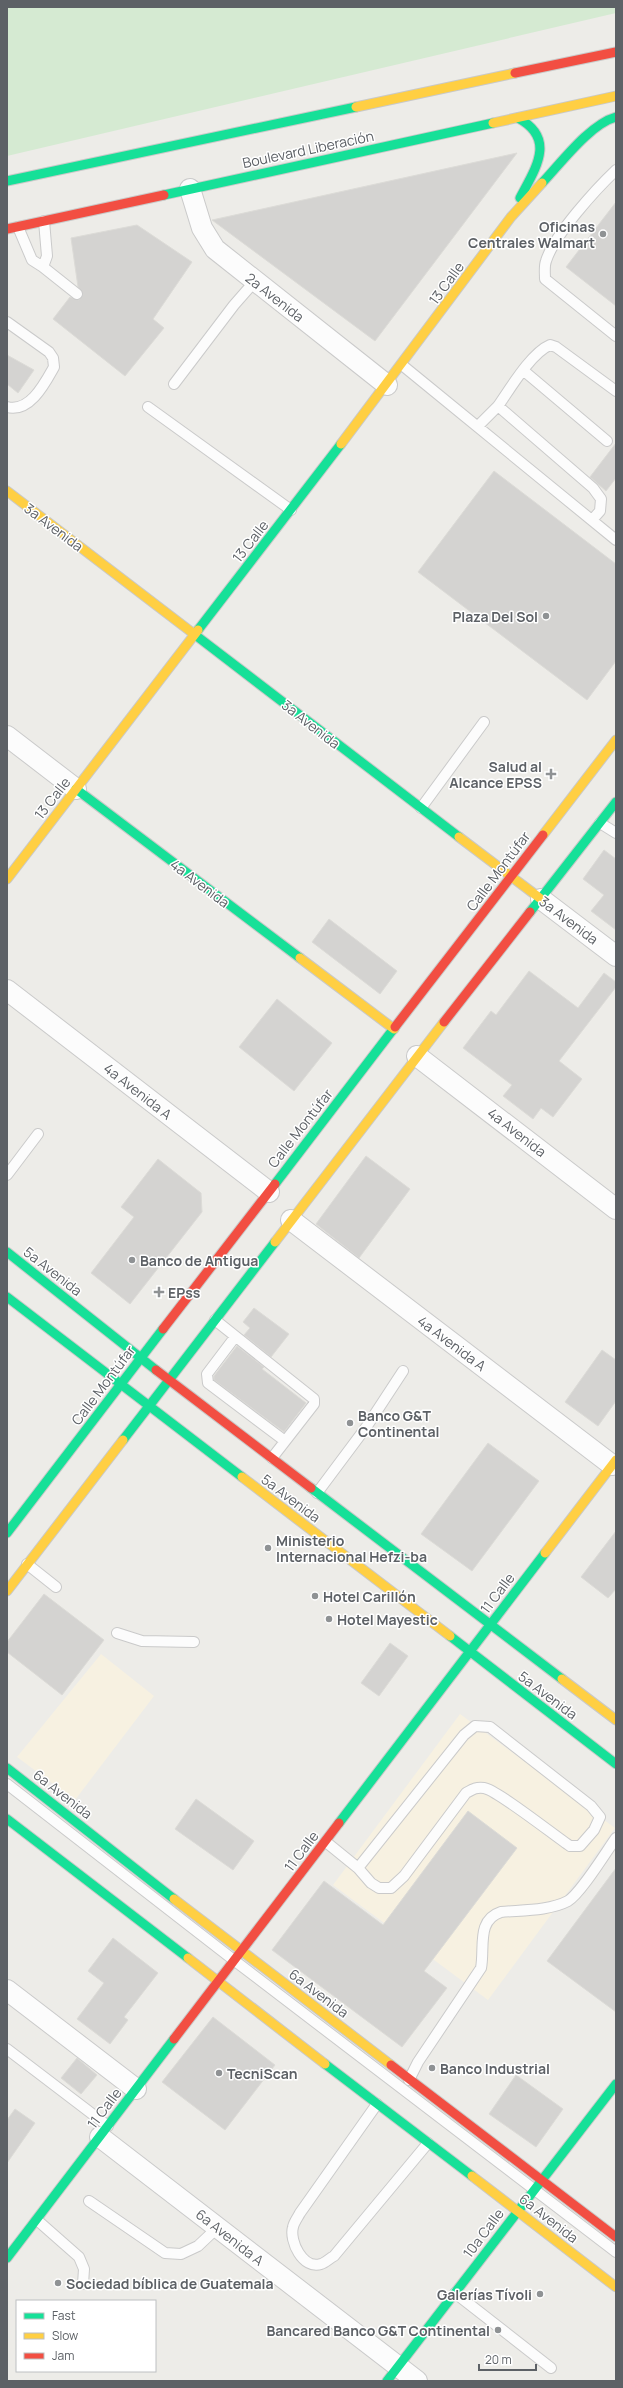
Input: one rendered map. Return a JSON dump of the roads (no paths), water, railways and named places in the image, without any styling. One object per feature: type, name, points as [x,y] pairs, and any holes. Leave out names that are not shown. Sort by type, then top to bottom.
[{"type":"main road","points":[[7,181],[616,52]]},
{"type":"main road","name":"Boulevard Liberación","points":[[7,229],[616,96]]},
{"type":"main road","name":"13 Calle","points":[[7,879],[387,385],[512,217],[580,141],[608,119],[616,117]]},
{"type":"main road","name":"13 Calle","points":[[512,217],[538,161],[541,145],[535,130],[518,118]]},
{"type":"main road","name":"3a Avenida","points":[[7,491],[541,899]]},
{"type":"main road","name":"Calle Montúfar","points":[[7,1533],[616,740]]},
{"type":"main road","name":"4a Avenida","points":[[76,789],[394,1029]]},
{"type":"main road","points":[[7,1591],[417,1056],[616,802]]},
{"type":"main road","name":"5a Avenida","points":[[7,1252],[169,1380],[490,1625],[615,1718]]},
{"type":"main road","name":"5a Avenida","points":[[7,1297],[616,1764]]},
{"type":"main road","name":"11 Calle","points":[[7,2258],[326,1842],[614,1462]]},
{"type":"main road","name":"6a Avenida","points":[[7,1768],[242,1952],[616,2237]]},
{"type":"main road","name":"6a Avenida","points":[[7,1819],[218,1983],[616,2287]]},
{"type":"main road","name":"10a Calle","points":[[392,2374],[616,2084]]},
{"type":"street","name":"2a Avenida","points":[[190,189],[202,228],[215,249],[387,385]]},
{"type":"street","name":"4a Avenida","points":[[7,736],[76,789]]},
{"type":"street","name":"3a Avenida","points":[[541,899],[616,956]]},
{"type":"street","name":"4a Avenida A","points":[[7,990],[269,1192]]},
{"type":"street","name":"4a Avenida","points":[[417,1056],[616,1209]]},
{"type":"street","name":"4a Avenida A","points":[[291,1220],[614,1462]]},
{"type":"street","points":[[7,1990],[136,2089]]},
{"type":"street","name":"6a Avenida A","points":[[104,2131],[217,2228],[392,2374],[417,2381]]},
{"type":"lane","points":[[616,170],[591,194],[553,247],[546,261],[545,279],[616,336]]},
{"type":"lane","points":[[43,267],[48,256],[44,221]]},
{"type":"lane","points":[[18,227],[32,260],[77,294]]},
{"type":"lane","points":[[174,384],[234,305],[255,281]]},
{"type":"lane","points":[[7,322],[49,352],[53,358],[54,366],[28,403],[20,408],[7,408]]},
{"type":"lane","points":[[478,426],[498,406],[524,371],[545,347],[550,345],[556,347],[616,391]]},
{"type":"lane","points":[[402,365],[616,540]]},
{"type":"lane","points":[[524,371],[607,441]]},
{"type":"lane","points":[[498,406],[593,488],[601,499],[600,511],[592,520]]},
{"type":"lane","points":[[148,407],[291,510]]},
{"type":"lane","points":[[421,808],[484,722]]},
{"type":"lane","points":[[600,823],[616,833]]},
{"type":"lane","points":[[7,1175],[38,1134]]},
{"type":"lane","points":[[215,1320],[314,1399],[314,1404],[272,1458]]},
{"type":"lane","points":[[235,1336],[207,1374],[206,1379],[208,1383],[285,1441]]},
{"type":"lane","points":[[317,1493],[367,1426],[403,1371]]},
{"type":"lane","points":[[27,1564],[56,1586]]},
{"type":"lane","points":[[117,1633],[142,1641],[194,1642]]},
{"type":"lane","points":[[326,1842],[358,1868],[375,1886],[379,1888],[391,1888],[404,1876],[466,1793],[475,1788],[486,1788],[503,1798],[570,1846],[580,1846],[594,1830],[600,1818],[591,1806],[490,1727],[475,1726],[464,1735],[358,1868]]},
{"type":"lane","points":[[7,1784],[235,1961],[616,2252]]},
{"type":"lane","points":[[409,2080],[418,2062],[481,1968],[483,1955],[481,1937],[487,1922],[494,1914],[546,1907],[568,1901],[578,1891],[616,1838]]},
{"type":"lane","points":[[7,2049],[104,2131]]},
{"type":"lane","points":[[377,2104],[300,2212],[293,2227],[293,2242],[302,2257],[307,2261],[312,2264],[320,2264],[334,2256],[428,2143]]},
{"type":"lane","points":[[89,2201],[165,2253],[181,2254],[198,2246],[217,2228]]},
{"type":"lane","points":[[36,2220],[79,2257],[84,2269],[83,2284]]},
{"type":"lane","points":[[455,2293],[551,2368]]},
{"type":"place","name":"Oficinas Centrales Walmart","points":[[603,234]]},
{"type":"place","name":"Plaza Del Sol","points":[[546,616]]},
{"type":"place","name":"Salud al Alcance EPSS","points":[[551,774]]},
{"type":"place","name":"Banco de Antigua","points":[[132,1260]]},
{"type":"place","name":"EPss","points":[[159,1292]]},
{"type":"place","name":"Banco G&T Continental","points":[[350,1423]]},
{"type":"place","name":"Ministerio Internacional Hefzi-ba","points":[[268,1548]]},
{"type":"place","name":"Hotel Carillón","points":[[315,1596]]},
{"type":"place","name":"Hotel Mayestic","points":[[329,1619]]},
{"type":"place","name":"Banco Industrial","points":[[432,2068]]},
{"type":"place","name":"TecniScan","points":[[219,2073]]},
{"type":"place","name":"Sociedad bíblica de Guatemala","points":[[58,2283]]},
{"type":"place","name":"Galerías Tívoli","points":[[540,2294]]},
{"type":"place","name":"Bancared Banco G&T Continental","points":[[498,2330]]}]
